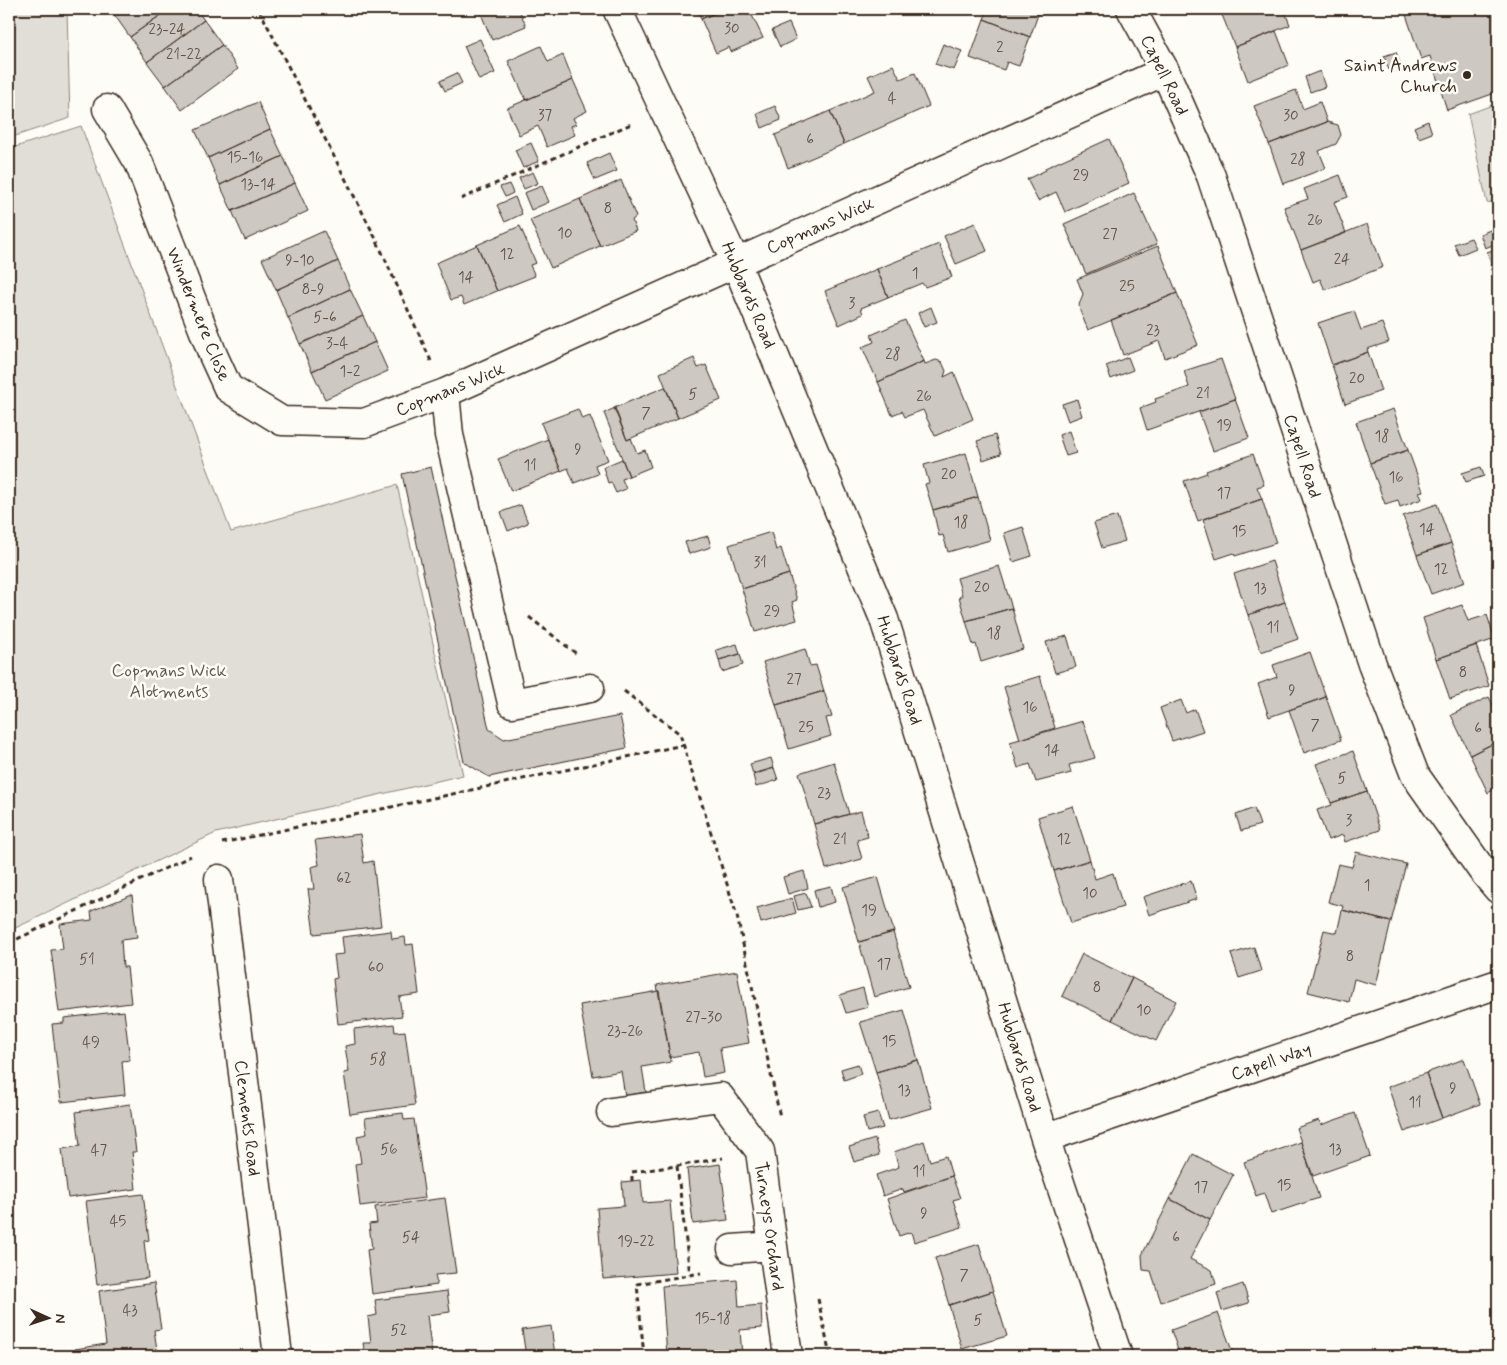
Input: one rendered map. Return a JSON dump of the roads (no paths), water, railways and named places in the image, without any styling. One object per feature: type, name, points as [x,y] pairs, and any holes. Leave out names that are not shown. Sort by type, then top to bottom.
[{"type":"street","name":"Hubbards Road","points":[[617,9],[736,263],[884,619],[1044,1138],[1118,1356]]},
{"type":"street","name":"Capell Road","points":[[1131,9],[1165,71],[1211,176],[1372,664],[1414,775],[1482,870],[1498,889]]},
{"type":"street","name":"Copmans Wick","points":[[364,424],[445,393],[1165,71]]},
{"type":"street","name":"Windermere Close","points":[[107,109],[139,163],[213,355],[228,388],[282,421],[364,424]]},
{"type":"street","points":[[445,393],[449,435],[512,703],[590,688]]},
{"type":"street","name":"Clements Road","points":[[219,879],[278,1356]]},
{"type":"street","name":"Capell Way","points":[[1044,1138],[1498,984]]},
{"type":"street","name":"Turneys Orchard","points":[[612,1112],[720,1097],[760,1151],[788,1356]]},
{"type":"street","points":[[732,1249],[773,1246]]},
{"type":"place","name":"Saint Andrews Church","points":[[1467,75]]},
{"type":"park label","name":"Copmans Wick Alotments","points":[[169,680]]}]
